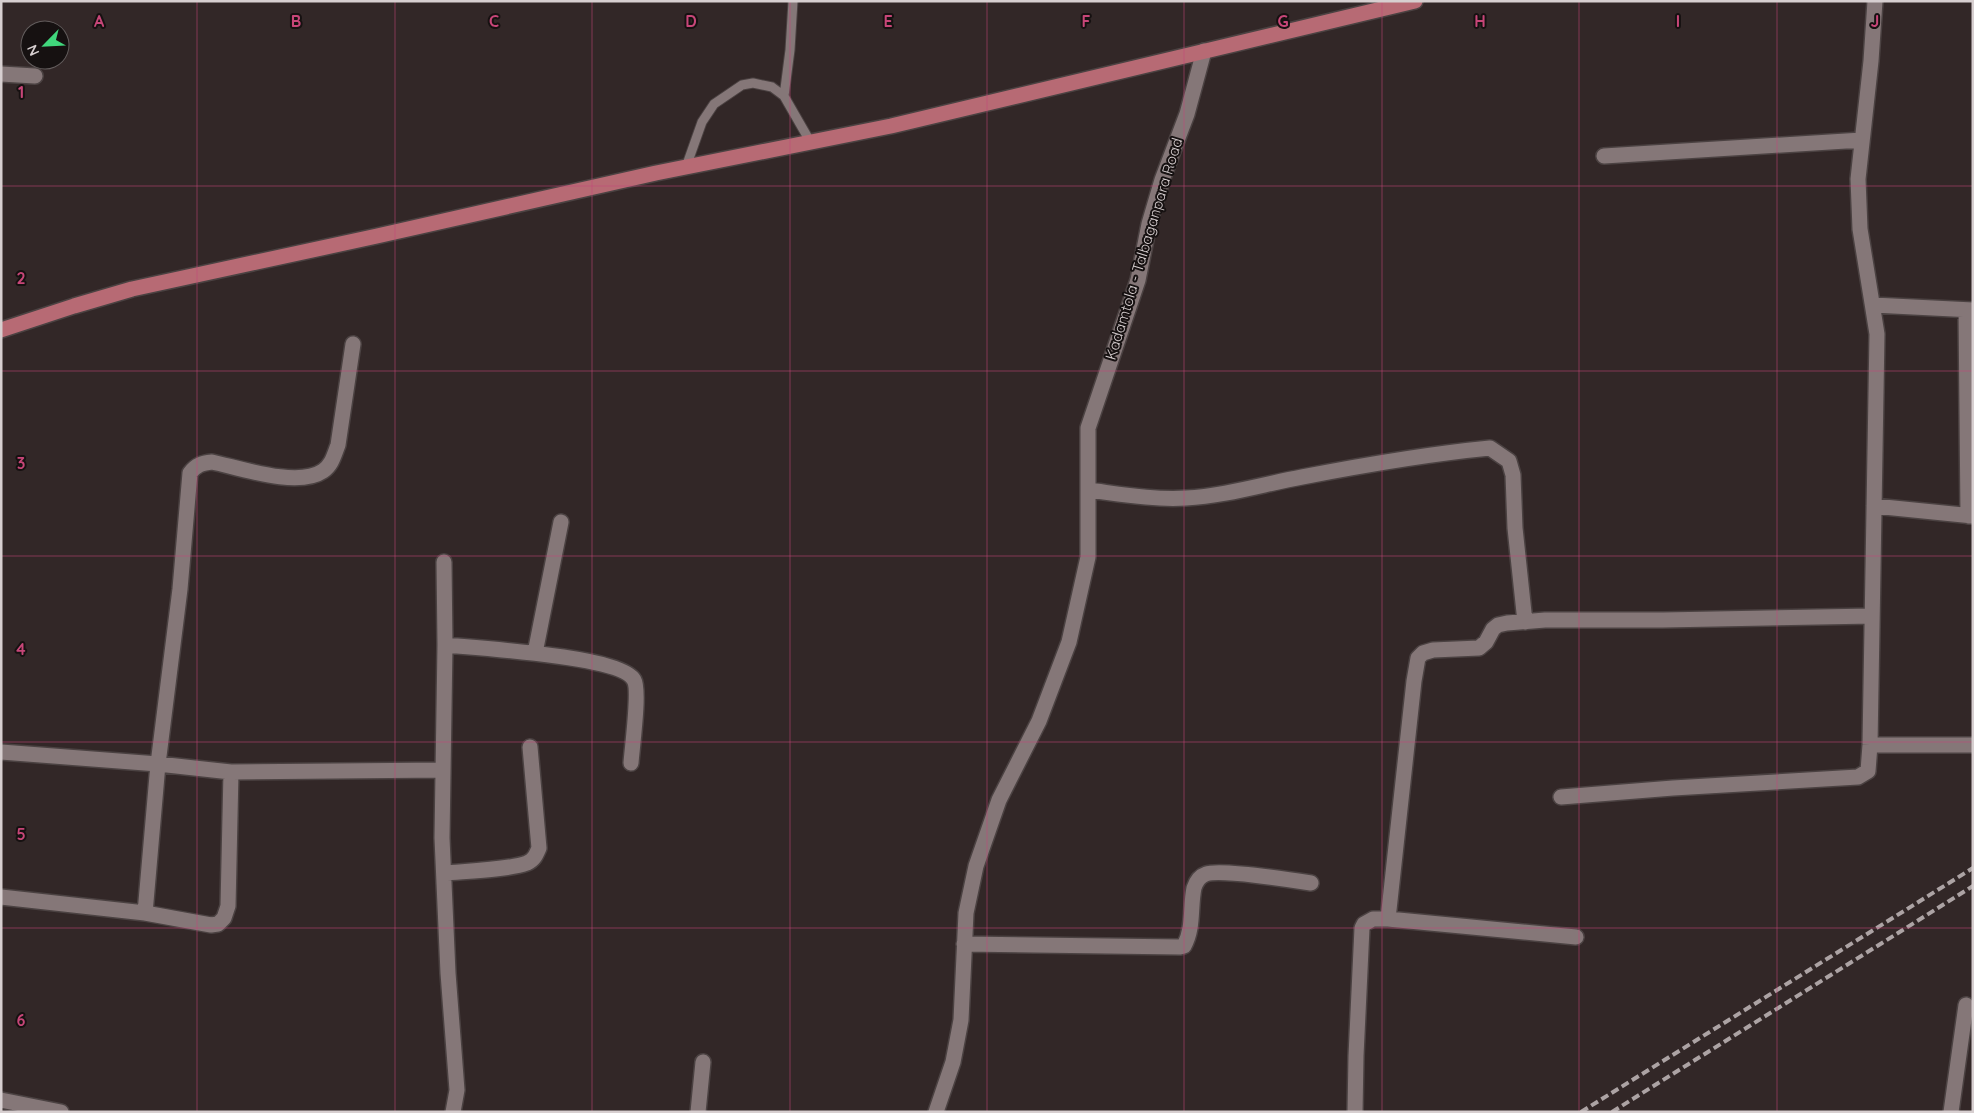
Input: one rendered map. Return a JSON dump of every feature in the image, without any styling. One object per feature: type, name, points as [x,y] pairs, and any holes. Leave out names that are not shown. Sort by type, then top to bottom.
[{"type":"main road","points":[[1,330],[132,289],[686,167],[891,126],[1415,1]]},
{"type":"street","points":[[1561,797],[1858,777],[1868,771],[1877,334],[1860,229],[1858,179],[1871,61],[1875,1]]},
{"type":"street","name":"Kadamtola - Talbaganpara Road","points":[[942,1111],[962,1020],[964,944],[970,893],[999,800],[1040,721],[1069,642],[1088,557],[1088,428],[1138,280],[1149,224],[1162,180],[1187,114],[1204,52]]},
{"type":"street","points":[[1,74],[35,76]]},
{"type":"street","points":[[1604,156],[1862,140]]},
{"type":"street","points":[[1873,304],[1969,310],[1971,516],[1874,506]]},
{"type":"street","points":[[145,912],[158,764],[180,589],[190,473],[202,463],[212,462],[276,476],[301,479],[323,471],[332,460],[338,445],[353,344]]},
{"type":"street","points":[[1088,490],[1149,497],[1186,498],[1210,496],[1305,476],[1449,452],[1490,448],[1508,461],[1513,475],[1525,622]]},
{"type":"street","points":[[535,653],[561,522]]},
{"type":"street","points":[[444,562],[445,645],[442,838],[448,973],[457,1090],[453,1112]]},
{"type":"street","points":[[1388,919],[1414,681],[1418,658],[1423,653],[1433,650],[1479,648],[1486,642],[1493,629],[1498,625],[1546,620],[1872,616]]},
{"type":"street","points":[[445,645],[535,653],[602,664],[619,668],[630,674],[637,688],[631,763]]},
{"type":"street","points":[[1870,745],[1973,745]]},
{"type":"street","points":[[444,873],[516,866],[528,862],[535,857],[539,848],[530,747]]},
{"type":"street","points":[[1,752],[158,764],[232,772],[443,770]]},
{"type":"street","points":[[1,897],[145,912],[211,925],[218,924],[224,918],[228,906],[232,772]]},
{"type":"street","points":[[964,944],[1180,948],[1184,946],[1190,930],[1194,887],[1198,880],[1207,874],[1231,874],[1311,882]]},
{"type":"street","points":[[1355,1112],[1362,928],[1364,924],[1373,920],[1388,919],[1576,937]]},
{"type":"street","points":[[1951,1112],[1966,1005]]},
{"type":"street","points":[[698,1112],[703,1062]]},
{"type":"street","points":[[1,1100],[61,1112]]},
{"type":"lane","points":[[784,96],[790,50],[793,1]]},
{"type":"lane","points":[[686,167],[702,122],[714,104],[742,85],[753,84],[772,87],[784,96],[811,143]]},
{"type":"railway","points":[[1581,1112],[1973,868]]},
{"type":"railway","points":[[1612,1112],[1973,886]]}]
